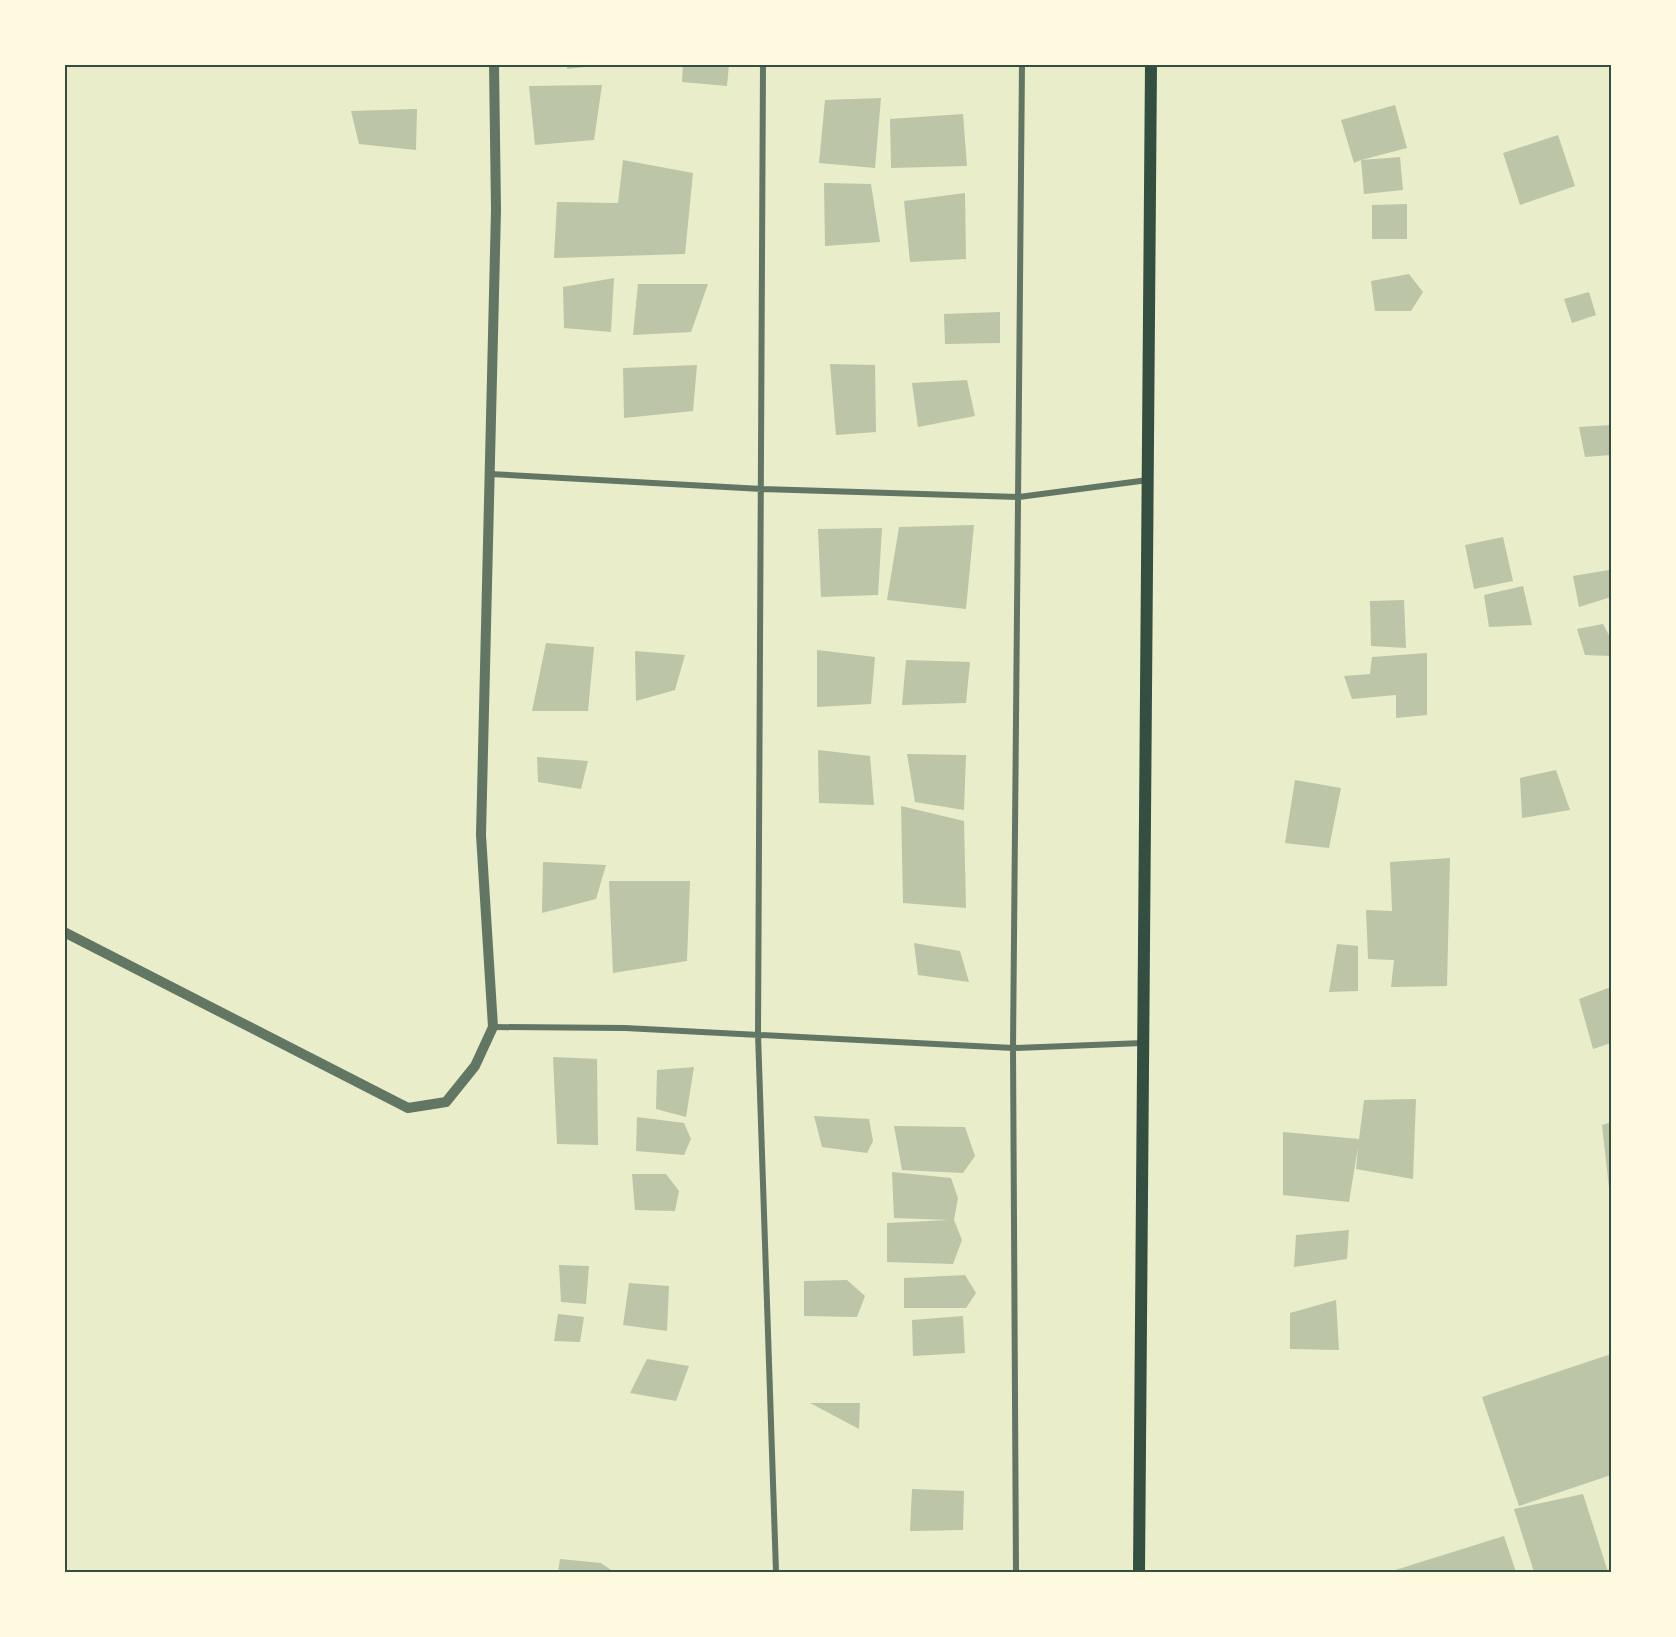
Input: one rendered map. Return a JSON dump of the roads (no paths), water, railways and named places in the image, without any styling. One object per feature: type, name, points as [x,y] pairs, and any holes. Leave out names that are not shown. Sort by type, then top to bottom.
[{"type":"main road","points":[[1139,1572],[1151,64]]},
{"type":"street","points":[[64,932],[408,1108],[446,1102],[475,1066],[493,1027],[481,835],[496,210],[494,64]]},
{"type":"street","points":[[763,64],[758,1034],[776,1572]]},
{"type":"street","points":[[1016,1572],[1013,1048],[1022,64]]},
{"type":"street","points":[[490,474],[762,489],[1019,497],[1148,480]]},
{"type":"street","points":[[493,1027],[625,1028],[1013,1048],[1143,1043]]}]
